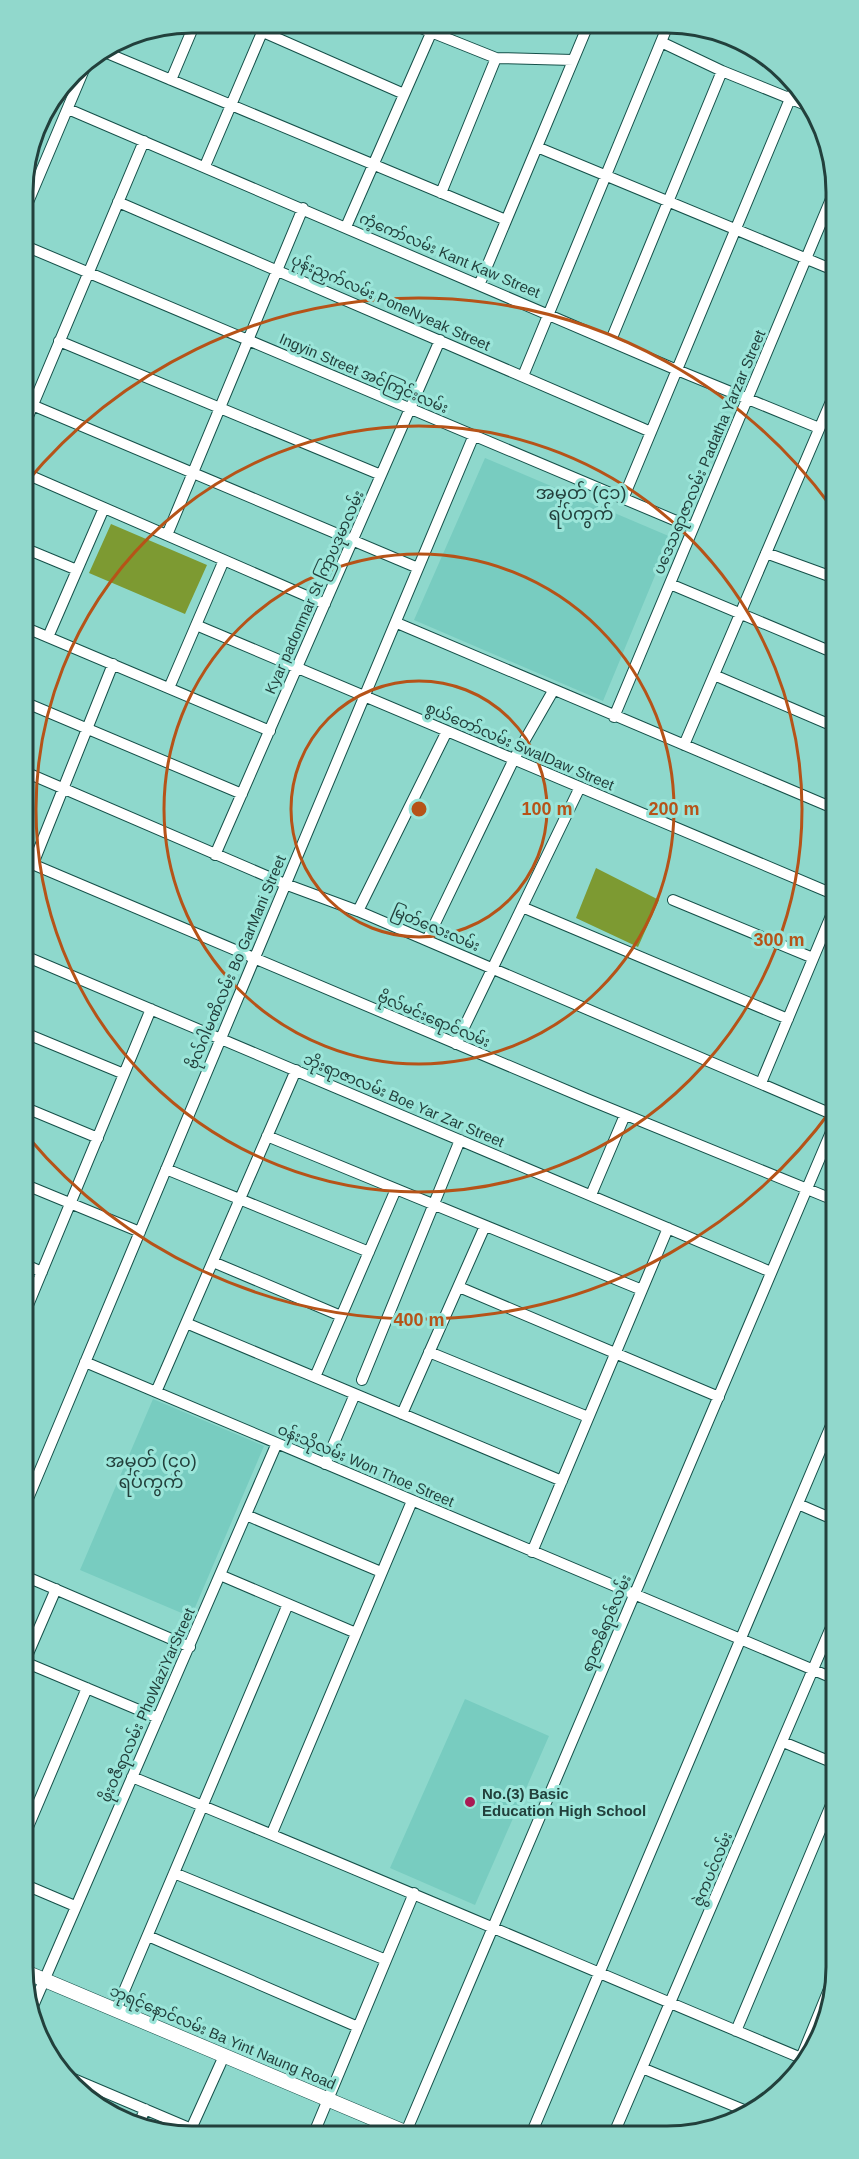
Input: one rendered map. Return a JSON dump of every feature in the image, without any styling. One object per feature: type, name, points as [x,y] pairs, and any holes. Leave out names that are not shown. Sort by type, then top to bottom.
[{"type":"main road","name":"ဘုရင့်နောင်လမ်း Ba Yint Naung Road","points":[[33,1975],[391,2126]]},
{"type":"street","points":[[171,80],[190,33]]},
{"type":"street","points":[[205,166],[261,33]]},
{"type":"street","points":[[277,33],[404,94]]},
{"type":"street","points":[[346,227],[431,33]]},
{"type":"street","points":[[444,33],[496,58],[573,60]]},
{"type":"street","points":[[480,283],[585,33]]},
{"type":"street","points":[[523,376],[665,33]]},
{"type":"street","points":[[661,42],[722,71],[797,101]]},
{"type":"street","points":[[111,55],[506,220]]},
{"type":"street","points":[[441,193],[496,58]]},
{"type":"street","points":[[611,340],[722,71]]},
{"type":"street","points":[[33,191],[81,77]]},
{"type":"street","points":[[623,499],[792,94]]},
{"type":"street","name":"ကံ့ကော်လမ်း Kant Kaw Street","points":[[68,109],[480,283],[677,370],[819,428]]},
{"type":"street","points":[[33,403],[144,141]]},
{"type":"street","points":[[537,147],[826,267]]},
{"type":"street","name":"ပုန်းညှက်လမ်း PoneNyeak Street","points":[[118,202],[651,432]]},
{"type":"street","points":[[167,535],[303,208]]},
{"type":"street","name":"ပဒေသရာဇာလမ်း Padatha Yarzar Street","points":[[614,717],[826,211]]},
{"type":"street","name":"Ingyin Street အင်ကြင်းလမ်း","points":[[33,249],[693,528]]},
{"type":"street","name":"Kyar padonmar St ကြာပဒုမာလမ်း","points":[[215,855],[440,340]]},
{"type":"street","points":[[59,341],[381,475]]},
{"type":"street","points":[[33,405],[418,568]]},
{"type":"street","points":[[684,746],[826,412]]},
{"type":"street","name":"ဗိုလ်ဂါမဏိလမ်း Bo GarMani Street","points":[[33,1487],[474,435]]},
{"type":"street","points":[[33,477],[325,604]]},
{"type":"street","points":[[48,637],[104,508]]},
{"type":"street","points":[[33,552],[77,570]]},
{"type":"street","points":[[766,553],[826,572]]},
{"type":"street","points":[[169,688],[224,560]]},
{"type":"street","points":[[670,584],[826,650]]},
{"type":"street","points":[[396,623],[826,805]]},
{"type":"street","name":"စွယ်တော်လမ်း SwalDaw Street","points":[[196,625],[826,891]]},
{"type":"street","points":[[33,631],[270,731]]},
{"type":"street","points":[[33,854],[63,789],[113,664]]},
{"type":"street","points":[[714,675],[826,723]]},
{"type":"street","points":[[427,940],[514,759],[553,691]]},
{"type":"street","points":[[33,706],[242,794]]},
{"type":"street","points":[[358,911],[447,731]]},
{"type":"street","name":"မြတ်လေးလမ်း","points":[[33,776],[285,885],[358,911],[826,1111]]},
{"type":"street","points":[[456,1044],[580,787]]},
{"type":"street","name":"ဗိုလ်မင်းရောင်လမ်း","points":[[33,865],[625,1115],[820,1194]]},
{"type":"street","points":[[673,900],[813,958]]},
{"type":"street","points":[[522,908],[788,1019]]},
{"type":"street","points":[[761,1083],[826,927]]},
{"type":"street","name":"ဘိုးရာဇာလမ်း Boe Yar Zar Street","points":[[33,959],[771,1272]]},
{"type":"street","points":[[33,1293],[151,1009]]},
{"type":"street","points":[[33,1036],[124,1074]]},
{"type":"street","points":[[156,1392],[296,1070]]},
{"type":"street","points":[[33,1111],[98,1138]]},
{"type":"street","points":[[591,1196],[625,1115]]},
{"type":"street","points":[[267,1136],[642,1290]]},
{"type":"street","points":[[362,1380],[460,1140]]},
{"type":"street","name":"ရာဇာဓိရာဇ်လမ်း","points":[[409,2126],[771,1272],[820,1194],[826,1164]]},
{"type":"street","points":[[166,1169],[369,1252]]},
{"type":"street","points":[[33,1188],[140,1232]]},
{"type":"street","points":[[315,1377],[396,1189]]},
{"type":"street","points":[[402,1414],[485,1226]]},
{"type":"street","points":[[532,1551],[668,1228]]},
{"type":"street","points":[[213,1262],[341,1316]]},
{"type":"street","points":[[33,1268],[42,1272]]},
{"type":"street","points":[[459,1287],[719,1397]]},
{"type":"street","points":[[186,1323],[562,1481]]},
{"type":"street","points":[[429,1352],[588,1417]]},
{"type":"street","name":"ဝန်းသိုလမ်း Won Thoe Street","points":[[85,1362],[826,1675]]},
{"type":"street","points":[[325,1464],[355,1394]]},
{"type":"street","points":[[534,2126],[597,1974],[742,1640],[826,1436]]},
{"type":"street","name":"ဖိုးဝဇီရာလမ်း PhoWaziYarStreet","points":[[36,1999],[277,1443]]},
{"type":"street","points":[[272,1833],[412,1500]]},
{"type":"street","points":[[798,1504],[826,1516]]},
{"type":"street","points":[[246,1515],[381,1572]]},
{"type":"street","points":[[220,1575],[356,1633]]},
{"type":"street","points":[[33,1579],[190,1647]]},
{"type":"street","points":[[33,1642],[56,1589]]},
{"type":"street","points":[[116,2010],[288,1604]]},
{"type":"street","name":"ဇွဲကပင်လမ်း","points":[[617,2126],[826,1638]]},
{"type":"street","points":[[33,1666],[158,1718]]},
{"type":"street","points":[[33,1815],[87,1688]]},
{"type":"street","points":[[783,1743],[826,1760]]},
{"type":"street","points":[[132,1777],[272,1833],[494,1927],[597,1974],[671,2001],[798,2057]]},
{"type":"street","points":[[736,2031],[826,1817]]},
{"type":"street","points":[[174,1873],[386,1960]]},
{"type":"street","points":[[33,1888],[75,1906]]},
{"type":"street","points":[[318,2126],[414,1893]]},
{"type":"street","points":[[148,1936],[358,2027]]},
{"type":"street","points":[[198,2126],[224,2056]]},
{"type":"street","points":[[642,2068],[740,2108]]},
{"type":"street","points":[[82,2082],[183,2126]]},
{"type":"street","points":[[142,2118],[145,2109]]},
{"type":"shaded area","points":[[485,458],[671,537],[603,701],[414,620]]},
{"type":"shaded area","points":[[111,524],[207,565],[185,614],[89,573]]},
{"type":"shaded area","points":[[596,868],[659,900],[638,947],[576,918]]},
{"type":"shaded area","points":[[153,1399],[264,1446],[191,1617],[80,1570]]},
{"type":"shaded area","name":"No.(3) Basic Education High School","points":[[465,1699],[549,1736],[475,1905],[390,1868]]},
{"type":"place","name":"No.(3) Basic Education High School","points":[[470,1802]]},
{"type":"district","name":"အမှတ် (၄၁) ရပ်ကွက်","points":[[581,503]]},
{"type":"district","name":"အမှတ် (၄၀) ရပ်ကွက်","points":[[151,1471]]}]
